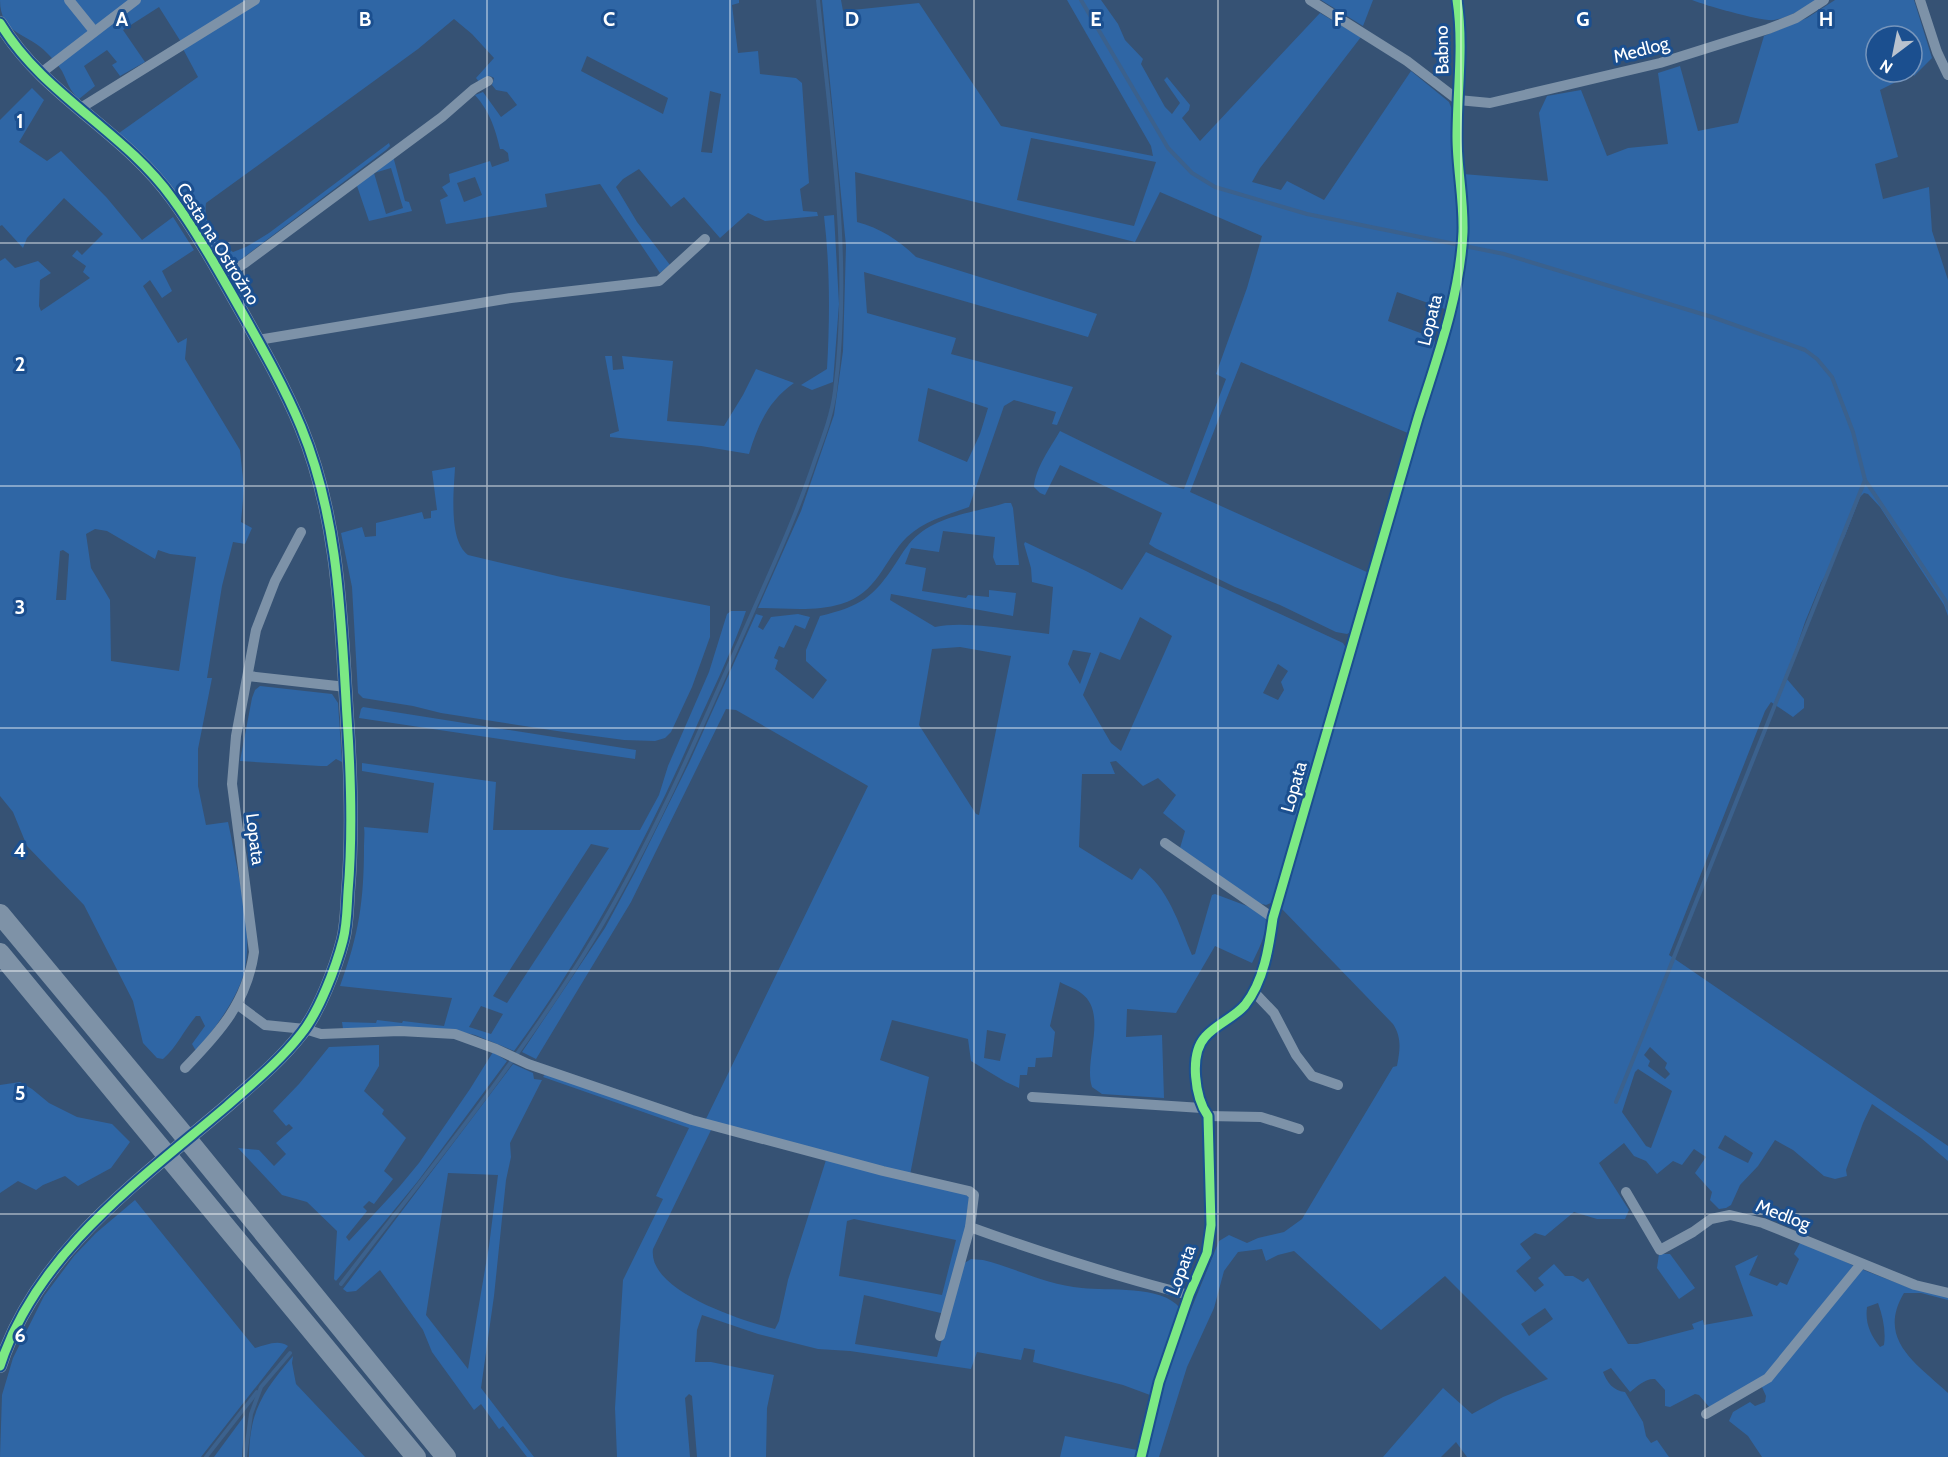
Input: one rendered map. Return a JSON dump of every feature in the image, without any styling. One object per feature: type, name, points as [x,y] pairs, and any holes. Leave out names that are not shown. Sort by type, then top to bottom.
[{"type":"highway","points":[[0,914],[446,1457]]},
{"type":"highway","points":[[0,953],[417,1457]]},
{"type":"street","points":[[69,0],[94,31]]},
{"type":"street","points":[[41,74],[136,0]]},
{"type":"street","points":[[79,109],[255,0]]},
{"type":"street","points":[[1310,0],[1407,61],[1458,100]]},
{"type":"street","name":"Babno","points":[[1457,0],[1458,100]]},
{"type":"street","name":"Medlog","points":[[1458,100],[1490,104],[1660,63],[1768,29],[1796,18],[1824,0]]},
{"type":"street","points":[[1920,0],[1937,52],[1948,75]]},
{"type":"street","name":"Cesta na Ostrožno","points":[[0,23],[10,40],[41,74],[138,159],[157,178],[175,202],[258,340],[301,427],[317,474],[332,533],[340,592],[351,761],[352,848],[345,937],[330,980],[305,1029],[288,1050],[253,1083],[111,1205],[64,1254],[32,1297],[17,1325],[0,1366]]},
{"type":"street","points":[[222,277],[245,263],[442,117],[474,89],[488,81]]},
{"type":"street","name":"Lopata","points":[[1141,1457],[1159,1382],[1189,1295],[1207,1253],[1211,1225],[1205,1112],[1198,1088],[1196,1063],[1198,1047],[1205,1036],[1244,1005],[1253,991],[1267,956],[1274,918],[1418,418],[1439,353],[1453,296],[1463,230],[1457,140],[1458,100]]},
{"type":"street","points":[[258,340],[511,298],[659,281],[705,239]]},
{"type":"street","name":"Lopata","points":[[185,1068],[201,1052],[238,1005],[251,972],[254,952],[232,784],[236,736],[256,630],[275,580],[301,532]]},
{"type":"street","points":[[248,676],[346,687]]},
{"type":"street","points":[[1165,843],[1274,918]]},
{"type":"street","points":[[1253,991],[1275,1013],[1296,1055],[1312,1076],[1338,1085]]},
{"type":"street","points":[[238,1005],[265,1025],[305,1029],[321,1034],[400,1031],[455,1034],[496,1048],[528,1064],[692,1120],[883,1171],[969,1191],[974,1195],[970,1227],[940,1336]]},
{"type":"street","points":[[1032,1097],[1261,1117],[1299,1129]]},
{"type":"street","name":"Medlog","points":[[1626,1192],[1660,1250],[1694,1232],[1711,1219],[1731,1215],[1763,1223],[1915,1285],[1948,1293]]},
{"type":"street","points":[[970,1227],[1018,1245],[1189,1295]]},
{"type":"street","points":[[1706,1414],[1768,1378],[1861,1264]]},
{"type":"shaded area","points":[[0,0],[249,0],[181,42],[159,7],[123,30],[145,62],[120,76],[112,65],[117,62],[107,50],[84,66],[95,86],[79,99],[49,55],[40,46],[10,27],[1,12]]},
{"type":"shaded area","points":[[258,0],[739,0],[739,3],[732,5],[738,53],[758,51],[760,74],[796,78],[802,83],[809,183],[800,189],[803,211],[817,212],[818,216],[765,221],[748,213],[720,238],[684,197],[671,207],[639,169],[623,179],[616,187],[637,222],[670,265],[660,273],[600,184],[545,194],[547,207],[446,224],[440,200],[448,196],[442,187],[450,182],[449,174],[490,161],[492,167],[509,161],[508,153],[500,149],[488,114],[475,95],[483,92],[501,117],[517,105],[507,92],[496,90],[492,85],[494,78],[490,76],[480,83],[476,78],[494,58],[472,34],[454,19],[418,49],[206,203],[207,218],[212,231],[221,243],[233,252],[269,233],[389,143],[390,146],[223,273],[193,220],[201,213],[198,207],[188,213],[119,133],[198,77],[182,47]],"holes":[[[587,56],[668,98],[663,114],[581,71]],[[710,91],[721,94],[712,153],[701,152]],[[475,177],[482,195],[464,202],[457,183]]]},
{"type":"shaded area","points":[[822,0],[841,0],[843,11],[919,3],[1001,126],[1153,156],[1151,146],[1067,0],[1101,0],[1118,24],[1125,40],[1143,59],[1141,64],[1165,107],[1172,114],[1180,103],[1164,80],[1167,77],[1190,105],[1182,118],[1200,141],[1320,13],[1361,37],[1260,168],[1252,182],[1281,190],[1287,181],[1324,200],[1411,71],[1449,102],[1453,112],[1459,242],[1445,309],[1397,292],[1388,321],[1434,338],[1435,343],[1410,434],[1241,362],[1190,492],[1369,573],[1353,631],[1347,634],[1336,632],[1155,548],[1149,544],[1162,513],[1060,465],[1045,495],[1034,487],[1040,465],[1060,431],[1172,486],[1184,489],[1226,379],[1216,374],[1247,288],[1262,236],[1160,192],[1135,242],[855,172],[857,222],[889,236],[916,257],[1097,314],[1088,337],[864,272],[867,313],[956,338],[951,354],[1073,387],[1057,425],[1052,424],[1056,412],[1014,400],[1004,406],[969,507],[936,519],[914,531],[899,546],[864,592],[841,604],[821,608],[758,608],[801,511],[834,415],[843,351],[846,246]],"holes":[[[1031,138],[1156,162],[1134,226],[1017,200]],[[928,388],[988,408],[980,434],[967,462],[918,441]]]},
{"type":"shaded area","points":[[1321,0],[1373,0],[1363,26]]},
{"type":"shaded area","points":[[1692,0],[1816,0],[1785,17],[1768,20]]},
{"type":"shaded area","points":[[1835,0],[1914,0],[1921,24],[1864,24],[1864,84],[1892,84],[1880,90],[1898,157],[1875,164],[1883,199],[1929,187],[1932,231],[1948,280],[1948,616],[1944,605],[1880,507],[1868,494],[1864,493],[1860,497],[1844,538],[1839,542],[1833,563],[1821,583],[1786,678],[1804,699],[1804,708],[1793,717],[1771,702],[1765,711],[1669,955],[1948,1146],[1948,1161],[1921,1138],[1872,1104],[1846,1170],[1847,1176],[1835,1179],[1824,1176],[1793,1150],[1775,1140],[1758,1166],[1740,1185],[1731,1205],[1719,1209],[1710,1200],[1712,1192],[1695,1173],[1706,1157],[1694,1149],[1682,1165],[1673,1161],[1657,1174],[1646,1161],[1634,1156],[1624,1143],[1599,1163],[1629,1210],[1625,1219],[1597,1219],[1574,1212],[1545,1236],[1535,1233],[1520,1244],[1531,1258],[1516,1271],[1535,1292],[1544,1285],[1538,1278],[1554,1264],[1565,1276],[1573,1276],[1583,1282],[1588,1278],[1628,1344],[1637,1344],[1694,1329],[1692,1324],[1703,1320],[1704,1325],[1753,1316],[1735,1266],[1758,1255],[1749,1275],[1777,1286],[1780,1282],[1787,1285],[1799,1259],[1794,1254],[1800,1243],[1826,1252],[1854,1266],[1767,1376],[1710,1408],[1699,1395],[1695,1394],[1670,1407],[1665,1406],[1665,1390],[1655,1379],[1645,1381],[1630,1392],[1611,1368],[1603,1372],[1611,1385],[1625,1392],[1643,1422],[1646,1436],[1651,1443],[1657,1440],[1669,1457],[1467,1457],[1456,1442],[1441,1457],[1383,1457],[1443,1388],[1472,1414],[1503,1397],[1548,1379],[1445,1276],[1381,1330],[1294,1251],[1266,1261],[1262,1249],[1238,1252],[1224,1271],[1214,1308],[1187,1367],[1159,1457],[1146,1457],[1160,1393],[1176,1346],[1219,1241],[1229,1235],[1247,1243],[1284,1232],[1302,1219],[1393,1067],[1397,1066],[1400,1044],[1393,1024],[1281,908],[1445,347],[1468,239],[1463,174],[1548,181],[1539,113],[1547,96],[1581,90],[1607,156],[1628,148],[1668,144],[1658,73],[1680,66],[1698,131],[1738,123],[1764,36],[1807,18]],"holes":[[[1650,1047],[1667,1063],[1665,1068],[1670,1074],[1665,1079],[1648,1066],[1650,1061],[1644,1055]],[[1638,1069],[1672,1091],[1651,1148],[1646,1146],[1622,1112]],[[1725,1135],[1753,1153],[1748,1163],[1718,1148]],[[1545,1308],[1553,1319],[1529,1336],[1521,1324]]]},
{"type":"shaded area","points":[[1924,32],[1932,58],[1924,66]]},
{"type":"shaded area","points":[[32,88],[44,100],[19,142],[47,161],[61,151],[107,198],[142,240],[173,217],[194,250],[162,271],[172,291],[162,298],[150,280],[143,286],[178,343],[187,338],[185,359],[240,450],[244,488],[241,522],[252,528],[245,544],[233,542],[222,586],[207,678],[212,678],[198,749],[198,786],[206,825],[228,822],[244,905],[247,957],[241,983],[236,993],[203,1043],[196,1051],[192,1044],[205,1026],[200,1016],[196,1016],[163,1059],[157,1058],[143,1043],[133,1001],[84,905],[27,846],[13,812],[0,796],[0,261],[5,258],[15,268],[38,261],[51,273],[40,280],[39,306],[41,311],[90,278],[83,272],[86,266],[72,256],[77,250],[82,255],[103,234],[64,198],[27,238],[23,248],[2,225],[0,226],[0,120]],"holes":[[[95,529],[107,531],[155,559],[158,550],[196,557],[179,671],[111,661],[110,600],[91,568],[86,534]],[[63,550],[69,554],[66,600],[56,600],[60,551]]]},
{"type":"shaded area","points":[[393,156],[405,201],[409,202],[412,211],[369,221],[356,183]],"holes":[[[391,168],[403,208],[386,214],[374,173]]]},
{"type":"shaded area","points":[[834,215],[839,304],[833,382],[812,390],[801,385],[827,369],[829,292],[824,216]]},
{"type":"shaded area","points":[[605,356],[612,356],[613,370],[624,369],[622,356],[673,361],[667,421],[724,426],[756,369],[794,383],[777,398],[765,414],[749,454],[701,446],[610,437],[610,434],[619,431]]},
{"type":"shaded area","points":[[455,467],[453,501],[455,527],[457,538],[468,555],[561,577],[710,606],[710,637],[692,687],[671,732],[665,738],[655,741],[624,740],[557,731],[441,713],[363,698],[358,693],[352,587],[341,533],[362,527],[365,537],[376,536],[376,523],[422,512],[424,519],[431,518],[431,511],[437,510],[432,471]]},
{"type":"shaded area","points":[[1011,503],[1013,508],[1019,565],[996,565],[993,557],[995,537],[943,531],[939,552],[911,548],[905,564],[926,568],[922,591],[966,598],[968,595],[989,597],[989,590],[1016,593],[1013,616],[891,594],[890,600],[935,627],[976,625],[1049,634],[1053,587],[1032,582],[1025,542],[1122,590],[1146,552],[1343,643],[1346,648],[1273,902],[1266,905],[1258,903],[1180,848],[1185,831],[1163,813],[1176,795],[1158,778],[1143,786],[1116,761],[1110,762],[1115,774],[1082,774],[1079,847],[1132,880],[1140,868],[1150,876],[1172,907],[1192,955],[1195,954],[1212,895],[1215,894],[1265,914],[1264,933],[1252,963],[1215,946],[1176,1013],[1127,1009],[1126,1037],[1162,1035],[1164,1098],[1102,1094],[1092,1087],[1090,1064],[1094,1037],[1093,1012],[1089,1002],[1081,993],[1060,982],[1050,1026],[1055,1032],[1052,1057],[1036,1058],[1035,1067],[1028,1067],[1027,1075],[1020,1075],[1019,1088],[971,1061],[968,1039],[892,1020],[880,1060],[929,1077],[910,1175],[705,1121],[868,786],[736,710],[726,709],[631,902],[536,1059],[522,1052],[605,928],[635,872],[689,763],[756,614],[763,616],[758,627],[763,630],[771,617],[798,614],[810,617],[805,629],[795,625],[784,648],[779,646],[774,658],[778,660],[775,669],[813,699],[827,680],[806,661],[806,650],[820,616],[856,604],[873,593],[909,544],[928,528],[949,518]],"holes":[[[1140,617],[1172,636],[1121,751],[1111,743],[1083,695],[1100,652],[1120,660]],[[960,647],[1011,656],[979,815],[976,814],[919,725],[932,649]],[[1073,650],[1091,653],[1080,684],[1068,664]],[[1278,664],[1288,671],[1281,682],[1284,690],[1278,700],[1263,693]],[[987,1030],[1006,1034],[1000,1061],[984,1058]]]},
{"type":"shaded area","points":[[731,611],[746,611],[725,664],[662,802],[595,928],[514,1051],[475,1035],[457,1031],[343,1029],[342,1022],[376,1023],[377,1020],[444,1026],[452,998],[340,986],[352,950],[359,917],[363,883],[364,827],[428,833],[434,783],[362,771],[362,763],[496,782],[493,830],[640,830],[659,795],[668,766],[709,672],[727,614]],"holes":[[[591,844],[609,848],[507,1003],[493,996]],[[481,1006],[503,1014],[491,1034],[469,1027]]]},
{"type":"shaded area","points":[[260,686],[332,694],[338,703],[342,762],[336,759],[327,766],[320,766],[240,761],[252,698],[255,690]]},
{"type":"shaded area","points":[[363,707],[636,750],[635,759],[359,718]]},
{"type":"shaded area","points":[[379,1045],[379,1066],[364,1091],[384,1110],[382,1114],[406,1138],[384,1171],[393,1179],[374,1204],[369,1201],[363,1207],[367,1211],[346,1237],[349,1241],[419,1163],[493,1052],[507,1061],[418,1181],[336,1281],[334,1279],[337,1231],[307,1202],[282,1195],[238,1148],[259,1150],[274,1166],[286,1154],[276,1143],[293,1128],[289,1124],[286,1126],[273,1111],[329,1047]]},
{"type":"shaded area","points":[[513,1064],[533,1073],[534,1079],[542,1080],[510,1143],[511,1157],[506,1180],[494,1296],[481,1388],[534,1457],[527,1457],[503,1426],[499,1429],[481,1404],[474,1410],[432,1352],[423,1330],[380,1270],[356,1291],[347,1292],[343,1289]],"holes":[[[448,1173],[498,1175],[489,1246],[468,1369],[426,1315]]]},
{"type":"shaded area","points":[[546,1073],[712,1128],[653,1249],[655,1264],[665,1278],[700,1302],[775,1329],[826,1160],[961,1192],[969,1197],[966,1225],[945,1314],[864,1295],[855,1344],[937,1357],[963,1264],[971,1259],[983,1260],[1069,1286],[1148,1292],[1172,1301],[1180,1308],[1150,1395],[1123,1385],[1033,1362],[1035,1350],[1024,1348],[1021,1360],[977,1352],[971,1369],[850,1351],[818,1349],[758,1334],[702,1315],[697,1330],[695,1362],[711,1362],[774,1375],[767,1408],[766,1457],[697,1457],[692,1396],[689,1394],[685,1398],[690,1457],[617,1457],[615,1408],[623,1280],[663,1199],[656,1196],[689,1128],[543,1077]],"holes":[[[854,1219],[956,1240],[942,1295],[839,1276],[847,1221]]]},
{"type":"shaded area","points":[[20,1082],[49,1103],[77,1117],[112,1124],[130,1142],[111,1168],[78,1186],[65,1176],[36,1190],[18,1181],[0,1193],[0,1085]]},
{"type":"shaded area","points":[[135,1200],[255,1348],[276,1343],[288,1346],[201,1457],[0,1457],[2,1395],[13,1358],[44,1296],[74,1256],[96,1233]]},
{"type":"shaded area","points":[[1659,1254],[1670,1254],[1695,1288],[1679,1299],[1657,1268]]},
{"type":"shaded area","points":[[1861,1269],[1905,1286],[1948,1297],[1948,1300],[1921,1293],[1904,1293],[1897,1310],[1895,1324],[1897,1338],[1904,1350],[1948,1393],[1948,1457],[1762,1457],[1748,1436],[1729,1421],[1733,1412],[1750,1402],[1755,1406],[1765,1402],[1766,1396],[1761,1385]],"holes":[[[1878,1303],[1885,1334],[1884,1345],[1880,1347],[1873,1338],[1867,1318],[1867,1307]]]},
{"type":"shaded area","points":[[293,1356],[296,1384],[365,1457],[249,1457],[255,1413],[266,1391]]},
{"type":"shaded area","points":[[245,1415],[242,1457],[214,1457]]},
{"type":"shaded area","points":[[1065,1436],[1137,1450],[1136,1457],[1060,1457]]},
{"type":"waterway","points":[[341,1284],[504,1071],[594,938],[637,861],[677,781],[793,520],[808,480],[834,400],[840,342],[841,245],[838,196],[818,0]]},
{"type":"waterway","points":[[1081,0],[1168,148],[1192,173],[1215,187],[1307,214],[1504,254],[1712,317],[1805,350],[1817,359],[1832,377],[1853,432],[1865,480],[1945,600],[1948,608]]},
{"type":"waterway","points":[[1616,1102],[1865,480]]},
{"type":"waterway","points":[[245,1457],[251,1414],[261,1387],[290,1353]]},
{"type":"waterway","points":[[206,1457],[257,1392]]},
{"type":"cycle path","points":[[1141,1457],[1159,1382],[1189,1295],[1207,1253],[1211,1225],[1208,1116],[1197,1088],[1195,1065],[1197,1054],[1209,1032],[1236,1014],[1245,1005],[1261,975],[1273,918],[1418,418],[1440,350],[1457,280],[1463,232],[1457,149],[1460,51],[1457,0]]},
{"type":"cycle path","points":[[0,23],[38,71],[131,153],[153,174],[172,198],[223,279],[272,366],[301,427],[314,462],[323,497],[336,570],[343,643],[351,827],[347,916],[344,934],[326,989],[308,1025],[266,1072],[127,1191],[65,1253],[39,1288],[17,1325],[0,1366]]}]
